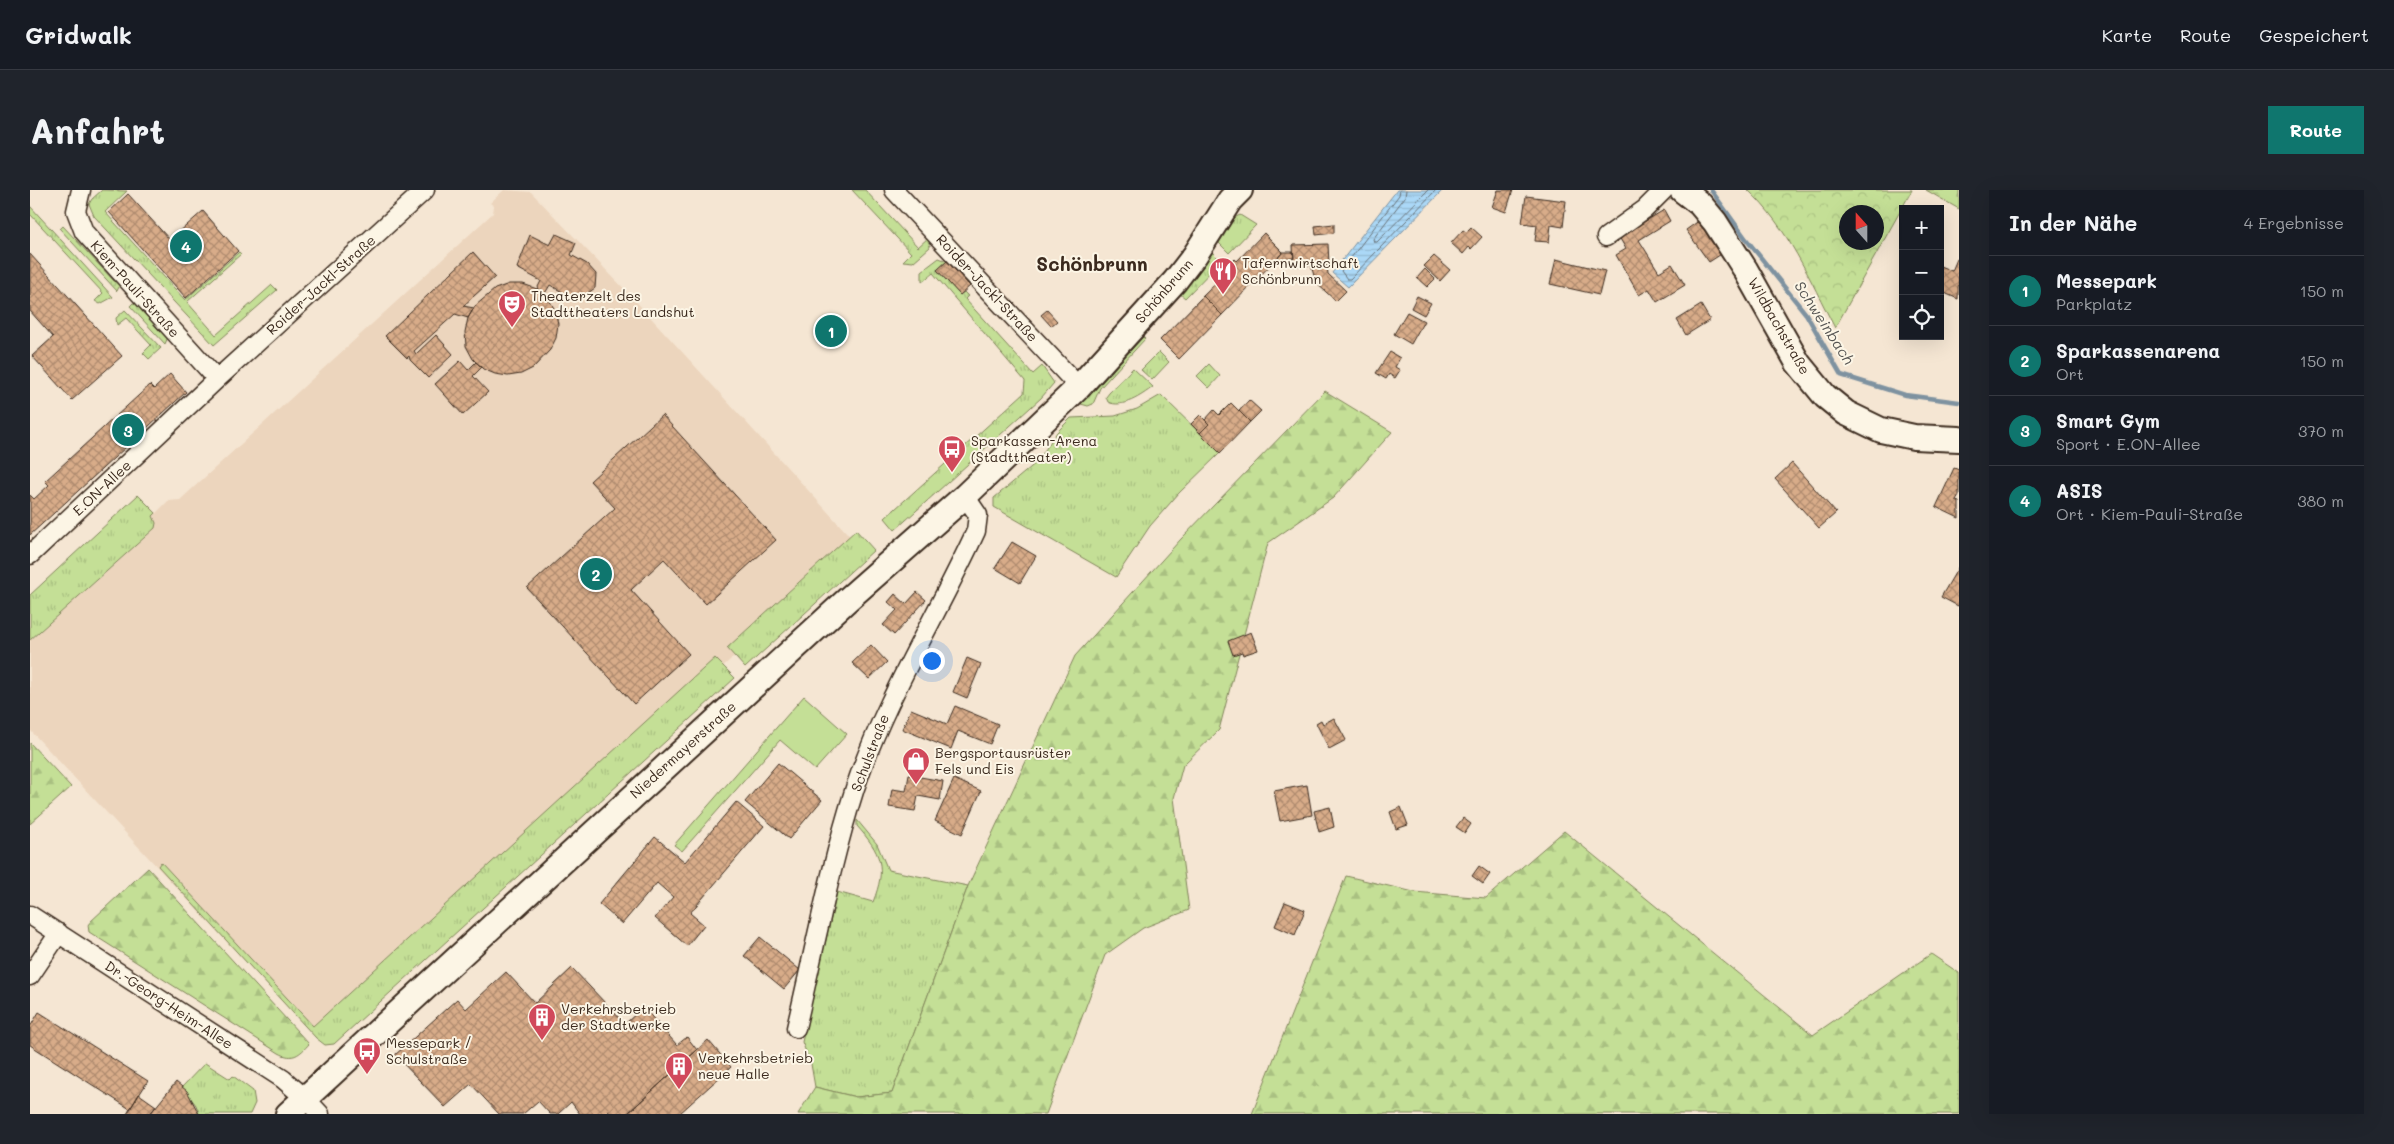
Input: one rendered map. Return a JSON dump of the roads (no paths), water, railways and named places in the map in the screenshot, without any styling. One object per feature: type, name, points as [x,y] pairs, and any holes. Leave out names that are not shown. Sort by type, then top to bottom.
[{"type":"main road","name":"Wildbachstraße","points":[[1682,190],[1700,204],[1715,222],[1745,269],[1798,364],[1825,396],[1846,412],[1882,430],[1914,437],[1959,439]]},
{"type":"main road","name":"Schönbrunn","points":[[1079,387],[1175,281],[1195,255],[1234,193]]},
{"type":"main road","name":"Niedermayerstraße","points":[[288,1114],[313,1106],[860,587],[965,496],[1079,387]]},
{"type":"street","name":"Kiem-Pauli-Straße","points":[[81,190],[76,211],[84,232],[217,379]]},
{"type":"street","name":"Roider-Jackl-Straße","points":[[217,379],[425,190]]},
{"type":"street","name":"Roider-Jackl-Straße","points":[[894,190],[1079,387]]},
{"type":"street","points":[[1606,237],[1645,209],[1664,190]]},
{"type":"street","name":"E.ON-Allee","points":[[30,555],[217,379]]},
{"type":"street","name":"Schulstraße","points":[[796,1028],[828,889],[855,788],[886,712],[976,530],[978,515],[965,496]]},
{"type":"street","name":"Dr.-Georg-Heim-Allee","points":[[30,915],[277,1075],[313,1106]]},
{"type":"street","points":[[30,976],[59,933]]},
{"type":"water","points":[[1397,190],[1443,190],[1348,287],[1332,273]]},
{"type":"waterway","name":"Schweinbach","points":[[1711,190],[1746,239],[1806,314],[1841,375],[1905,395],[1959,402]]},
{"type":"place","name":"ASIS","points":[[186,246]]},
{"type":"place","name":"Tafernwirtschaft Schönbrunn","points":[[1223,295]]},
{"type":"place","name":"Theaterzelt des Stadttheaters Landshut","points":[[512,328]]},
{"type":"place","name":"Messepark","points":[[831,331]]},
{"type":"place","name":"Smart Gym","points":[[128,430]]},
{"type":"place","name":"Sparkassen-Arena (Stadttheater)","points":[[952,473]]},
{"type":"place","name":"Sparkassenarena","points":[[596,574]]},
{"type":"place","name":"Bergsportausrüster Fels und Eis","points":[[916,785]]},
{"type":"place","name":"Verkehrsbetrieb der Stadtwerke","points":[[542,1041]]},
{"type":"place","name":"Messepark / Schulstraße","points":[[367,1075]]},
{"type":"place","name":"Verkehrsbetrieb neue Halle","points":[[679,1090]]},
{"type":"district","name":"Schönbrunn","points":[[1092,264]]}]
